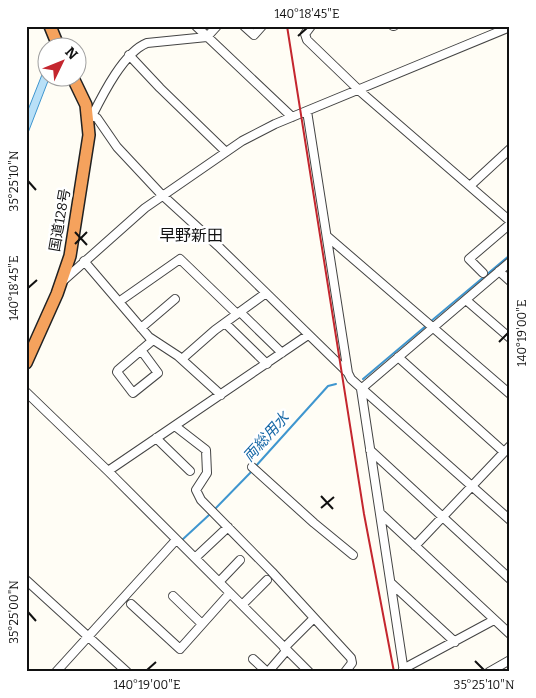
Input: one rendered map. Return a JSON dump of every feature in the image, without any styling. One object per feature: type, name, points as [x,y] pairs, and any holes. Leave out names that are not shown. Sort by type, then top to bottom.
[{"type":"highway","points":[[50,26],[55,38]]},
{"type":"highway","name":"国道128号","points":[[26,363],[62,282],[70,256],[89,134],[90,116],[77,88]]},
{"type":"street","points":[[196,26],[292,117]]},
{"type":"street","points":[[217,26],[207,37],[139,46],[129,55],[90,116],[97,118],[118,147],[163,196],[266,293],[348,373],[361,389],[510,520]]},
{"type":"street","points":[[244,26],[254,35],[262,26]]},
{"type":"street","points":[[310,26],[305,34],[307,40],[359,90],[510,220]]},
{"type":"street","points":[[62,282],[134,216],[258,132],[510,27]]},
{"type":"street","points":[[129,55],[226,152]]},
{"type":"street","points":[[307,111],[348,373]]},
{"type":"street","points":[[471,185],[510,149]]},
{"type":"street","points":[[483,273],[469,258],[510,224]]},
{"type":"street","points":[[328,237],[510,394]]},
{"type":"street","points":[[120,301],[180,259],[282,353]]},
{"type":"street","points":[[84,261],[153,340],[182,359],[221,395]]},
{"type":"street","points":[[361,389],[434,329],[510,262]]},
{"type":"street","points":[[499,272],[510,281]]},
{"type":"street","points":[[182,359],[225,323],[266,293]]},
{"type":"street","points":[[142,328],[175,299]]},
{"type":"street","points":[[466,300],[510,338]]},
{"type":"street","points":[[225,323],[267,364]]},
{"type":"street","points":[[108,471],[308,335]]},
{"type":"street","points":[[141,350],[158,372],[133,393],[117,372],[141,350],[153,340]]},
{"type":"street","points":[[398,358],[507,449],[415,546]]},
{"type":"street","points":[[361,389],[404,671],[494,620]]},
{"type":"street","points":[[26,392],[108,471],[309,672]]},
{"type":"street","points":[[175,426],[206,450],[207,473],[196,490],[201,500],[351,658],[352,663],[346,672]]},
{"type":"street","points":[[156,438],[190,471]]},
{"type":"street","points":[[370,450],[510,579]]},
{"type":"street","points":[[254,468],[314,523],[353,555]]},
{"type":"street","points":[[380,513],[510,634]]},
{"type":"street","points":[[195,558],[228,527]]},
{"type":"street","points":[[56,672],[176,540]]},
{"type":"street","points":[[219,582],[240,560]]},
{"type":"street","points":[[26,580],[127,672]]},
{"type":"street","points":[[242,605],[267,580]]},
{"type":"street","points":[[391,583],[455,642]]},
{"type":"street","points":[[131,604],[180,649],[230,593]]},
{"type":"street","points":[[173,596],[202,624]]},
{"type":"street","points":[[253,659],[267,672],[285,649],[314,618]]},
{"type":"street","points":[[492,671],[510,660]]},
{"type":"water","points":[[38,85],[38,88],[45,88],[26,138],[26,115]]},
{"type":"waterway","name":"両総用水","points":[[430,322],[510,255]]},
{"type":"waterway","name":"両総用水","points":[[363,379],[427,325]]},
{"type":"waterway","name":"両総用水","points":[[255,467],[328,386],[336,384]]},
{"type":"waterway","name":"両総用水","points":[[214,510],[252,471]]},
{"type":"waterway","name":"両総用水","points":[[182,540],[209,515]]},
{"type":"railway","points":[[287,26],[364,514],[394,672]]},
{"type":"district","name":"早野新田","points":[[191,235]]}]
